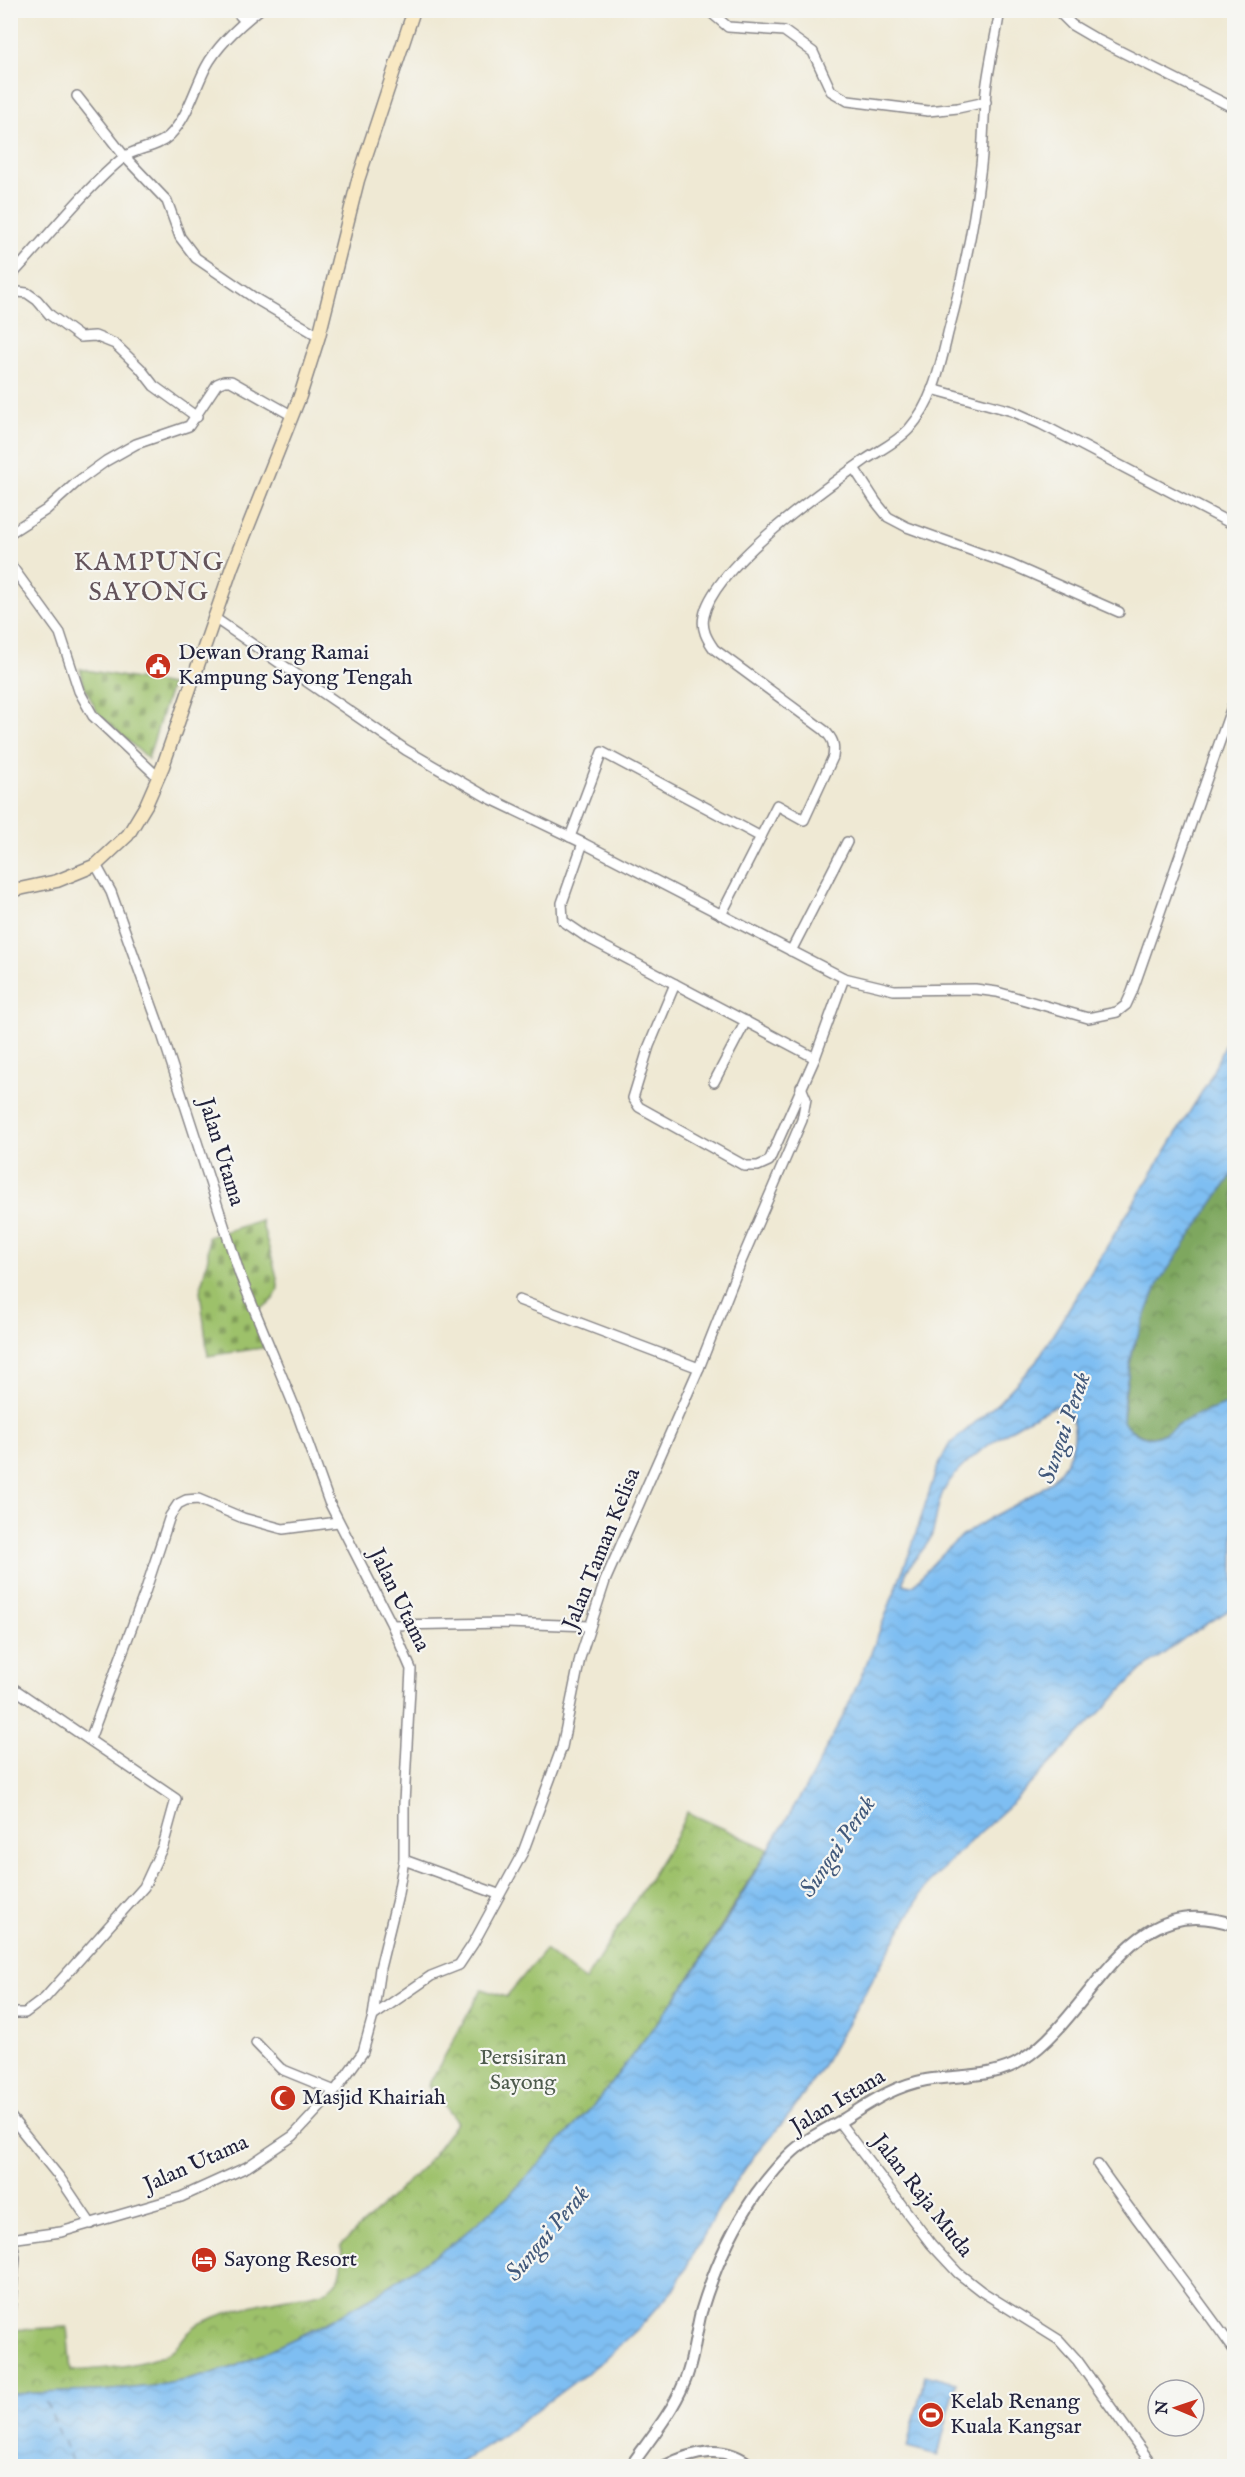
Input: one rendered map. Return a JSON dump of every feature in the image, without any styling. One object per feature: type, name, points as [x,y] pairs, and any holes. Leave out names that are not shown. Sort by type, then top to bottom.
[{"type":"main road","points":[[10,891],[57,881],[96,865],[128,835],[146,804],[158,777],[231,567],[293,416],[319,336],[358,180],[414,10]]},
{"type":"street","points":[[235,10],[246,21]]},
{"type":"street","points":[[10,277],[125,157],[168,137],[188,108],[207,65],[258,10]]},
{"type":"street","points":[[708,10],[728,27],[784,32],[813,52],[831,91],[848,102],[928,111],[986,102]]},
{"type":"street","points":[[722,915],[777,805],[804,820],[833,757],[835,746],[833,739],[824,730],[714,649],[706,637],[704,615],[716,589],[741,560],[807,502],[907,431],[919,417],[932,389],[961,282],[980,172],[986,102],[1000,10]]},
{"type":"street","points":[[1057,10],[1072,25],[1096,39],[1234,108]]},
{"type":"street","points":[[77,96],[125,157],[167,201],[180,237],[196,258],[256,299],[319,336]]},
{"type":"street","points":[[10,291],[27,293],[37,300],[50,315],[80,337],[95,336],[115,344],[140,368],[154,386],[197,417]]},
{"type":"street","points":[[10,532],[46,510],[77,482],[106,461],[136,444],[189,426],[217,384],[224,381],[231,381],[293,416]]},
{"type":"street","points":[[932,389],[1011,411],[1041,423],[1234,525]]},
{"type":"street","points":[[854,468],[888,516],[907,527],[1012,565],[1119,612]]},
{"type":"street","points":[[10,564],[60,633],[79,691],[93,716],[158,777]]},
{"type":"street","points":[[213,617],[406,750],[487,797],[583,843],[844,978],[894,990],[975,989],[997,992],[1088,1017],[1117,1012],[1126,1005],[1234,701]]},
{"type":"street","points":[[570,837],[602,752],[761,837]]},
{"type":"street","points":[[791,951],[847,842]]},
{"type":"street","points":[[583,843],[562,903],[563,921],[588,938],[815,1058]]},
{"type":"street","name":"Jalan Utama","points":[[11,2239],[61,2232],[181,2197],[247,2167],[293,2136],[335,2091],[363,2052],[373,2016],[380,1968],[404,1860],[404,1803],[411,1669],[392,1624],[338,1522],[297,1413],[240,1275],[162,1034],[111,892],[96,865]]},
{"type":"street","points":[[675,984],[635,1085],[633,1098],[639,1107],[744,1166],[758,1166],[769,1161],[815,1058],[844,978]]},
{"type":"street","points":[[714,1082],[746,1021]]},
{"type":"street","name":"Jalan Taman Kelisa","points":[[373,2016],[432,1976],[459,1965],[473,1944],[498,1894],[523,1852],[562,1747],[580,1659],[605,1581],[699,1368],[740,1264],[802,1120],[806,1099],[801,1087]]},
{"type":"street","points":[[519,1300],[699,1368]]},
{"type":"street","points":[[90,1739],[145,1592],[170,1515],[178,1504],[186,1500],[198,1499],[243,1518],[283,1529],[338,1522]]},
{"type":"street","points":[[392,1624],[506,1623],[590,1626]]},
{"type":"street","points":[[10,1686],[176,1799],[163,1846],[144,1887],[45,1998],[25,2013],[10,2013]]},
{"type":"street","points":[[404,1860],[498,1894]]},
{"type":"street","name":"Jalan Istana","points":[[631,2466],[676,2400],[685,2381],[701,2313],[733,2232],[757,2193],[796,2148],[878,2097],[901,2086],[925,2080],[1006,2069],[1022,2061],[1040,2047],[1119,1957],[1156,1927],[1172,1920],[1201,1916],[1234,1925]]},
{"type":"street","points":[[256,2043],[281,2069],[335,2091]]},
{"type":"street","points":[[10,2116],[60,2178],[91,2224]]},
{"type":"street","name":"Jalan Raja Muda","points":[[839,2122],[931,2244],[958,2273],[981,2291],[1059,2340],[1077,2360],[1153,2466]]},
{"type":"street","points":[[1098,2165],[1145,2232],[1193,2291],[1234,2350]]},
{"type":"street","points":[[10,2311],[15,2258],[11,2239]]},
{"type":"street","points":[[10,2320],[10,2354]]},
{"type":"street","points":[[665,2466],[696,2454],[729,2452],[752,2466]]},
{"type":"green space","points":[[80,669],[171,685],[148,759],[98,713],[85,688]]},
{"type":"green space","points":[[1234,1172],[1234,1401],[1194,1416],[1159,1436],[1143,1436],[1123,1422],[1129,1369],[1144,1316],[1158,1284],[1185,1241]]},
{"type":"green space","points":[[261,1220],[278,1286],[271,1301],[257,1310],[269,1347],[208,1356],[200,1291],[208,1257],[208,1237]]},
{"type":"green space","name":"Persisiran Sayong","points":[[687,1812],[768,1849],[684,1987],[596,2103],[509,2196],[456,2241],[374,2296],[323,2325],[234,2367],[192,2379],[154,2386],[102,2391],[11,2394],[11,2330],[67,2327],[71,2371],[117,2367],[151,2360],[168,2353],[194,2327],[219,2316],[261,2303],[314,2294],[331,2287],[340,2273],[341,2245],[424,2166],[457,2122],[428,2086],[482,1989],[506,1997],[545,1950],[585,1981],[675,1838]]},
{"type":"water","name":"Sungai Perak","points":[[1234,1024],[1234,1172],[1158,1284],[1133,1348],[1124,1397],[1123,1422],[1133,1431],[1151,1438],[1194,1416],[1234,1401],[1234,1607],[1186,1637],[1139,1672],[1008,1807],[926,1886],[825,2062],[791,2113],[753,2157],[720,2206],[674,2289],[640,2327],[604,2360],[503,2435],[455,2466],[11,2466],[11,2394],[102,2391],[154,2386],[192,2379],[234,2367],[323,2325],[374,2296],[456,2241],[509,2196],[596,2103],[684,1987],[810,1780],[847,1708],[871,1653],[911,1549],[937,1468],[949,1445],[999,1402],[1036,1362],[1208,1082]],"holes":[[[1055,1406],[1066,1408],[1073,1425],[1074,1438],[1067,1460],[1058,1474],[1032,1495],[963,1536],[941,1555],[915,1584],[910,1586],[904,1584],[910,1565],[931,1537],[939,1503],[951,1479],[992,1442],[1025,1421]]]},
{"type":"water","name":"Kelab Renang Kuala Kangsar","points":[[925,2375],[956,2383],[938,2455],[907,2447]]},
{"type":"ferry route","points":[[46,2402],[74,2466]]},
{"type":"place","name":"Dewan Orang Ramai Kampung Sayong Tengah","points":[[158,666]]},
{"type":"place","name":"Masjid Khairiah","points":[[283,2098]]},
{"type":"place","name":"Sayong Resort","points":[[204,2260]]},
{"type":"place","name":"Kelab Renang Kuala Kangsar","points":[[931,2415]]},
{"type":"district","name":"KAMPUNG SAYONG","points":[[149,577]]}]
